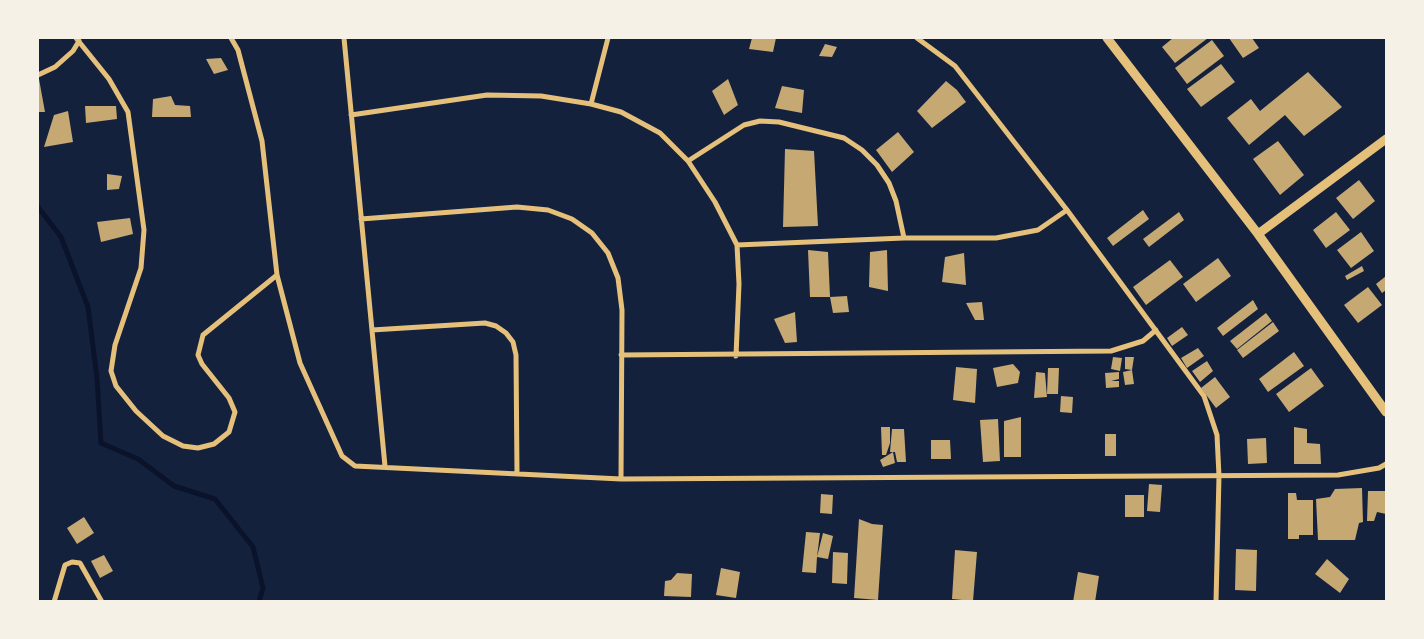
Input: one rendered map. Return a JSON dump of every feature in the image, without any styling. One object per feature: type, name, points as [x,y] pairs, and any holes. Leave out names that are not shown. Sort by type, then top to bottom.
[{"type":"street","points":[[231,38],[238,50],[262,140],[278,274],[300,363],[342,456],[355,466],[621,479],[1338,475],[1379,468],[1386,464]]},
{"type":"street","points":[[344,38],[385,466]]},
{"type":"street","points":[[591,104],[608,38]]},
{"type":"street","points":[[917,38],[955,66],[1067,210],[1204,396],[1217,436],[1219,476],[1216,602]]},
{"type":"street","points":[[1107,38],[1258,234],[1386,412]]},
{"type":"street","points":[[77,39],[120,95],[128,112],[144,230],[141,268],[115,345],[111,371],[116,386],[136,411],[163,436],[184,446],[198,448],[214,444],[229,432],[235,412],[229,398],[202,364],[198,355],[199,345],[203,335],[278,274]]},
{"type":"street","points":[[38,74],[55,67],[73,51],[77,39]]},
{"type":"street","points":[[351,115],[488,95],[541,96],[591,104],[621,112],[660,133],[688,162],[715,202],[737,245],[739,284],[736,356]]},
{"type":"street","points":[[688,162],[744,125],[760,121],[779,122],[844,138],[862,150],[877,165],[889,183],[896,201],[904,238]]},
{"type":"street","points":[[1258,234],[1386,139]]},
{"type":"street","points":[[361,219],[517,207],[548,210],[572,219],[592,233],[608,253],[618,278],[622,310],[621,479]]},
{"type":"street","points":[[737,245],[904,238],[996,238],[1038,230],[1067,210]]},
{"type":"street","points":[[372,330],[485,323],[496,326],[506,333],[513,342],[516,355],[517,473]]},
{"type":"street","points":[[621,356],[1111,351],[1143,341],[1156,330]]},
{"type":"street","points":[[54,602],[65,565],[72,562],[80,563],[102,602]]},
{"type":"building","points":[[752,38],[776,38],[773,52],[749,49]]},
{"type":"building","points":[[1173,38],[1208,38],[1175,63],[1162,47]]},
{"type":"building","points":[[1229,38],[1252,38],[1259,48],[1243,58]]},
{"type":"building","points":[[1212,40],[1224,56],[1187,84],[1175,68]]},
{"type":"building","points":[[825,44],[837,47],[832,57],[819,56]]},
{"type":"building","points":[[221,58],[228,70],[214,74],[206,59]]},
{"type":"building","points":[[1221,64],[1235,82],[1201,107],[1187,89]]},
{"type":"building","points":[[1308,72],[1342,107],[1304,136],[1285,115],[1249,145],[1227,118],[1251,99],[1260,111]]},
{"type":"building","points":[[39,79],[45,112],[38,112]]},
{"type":"building","points":[[728,79],[738,105],[724,115],[712,91]]},
{"type":"building","points":[[946,81],[957,90],[966,102],[932,128],[917,111]]},
{"type":"building","points":[[782,86],[804,90],[802,113],[775,108]]},
{"type":"building","points":[[171,96],[175,105],[190,106],[191,117],[152,117],[153,99]]},
{"type":"building","points":[[85,106],[116,106],[117,119],[86,123]]},
{"type":"building","points":[[68,111],[73,142],[44,147],[54,115]]},
{"type":"building","points":[[898,132],[914,152],[892,172],[876,150]]},
{"type":"building","points":[[1278,141],[1304,175],[1280,195],[1253,159]]},
{"type":"building","points":[[785,149],[814,151],[818,226],[783,227]]},
{"type":"building","points":[[107,174],[122,176],[119,189],[107,190]]},
{"type":"building","points":[[1359,180],[1375,201],[1353,219],[1336,198]]},
{"type":"building","points":[[1143,210],[1149,219],[1113,246],[1107,238]]},
{"type":"building","points":[[1179,212],[1184,220],[1149,247],[1143,239]]},
{"type":"building","points":[[1336,212],[1350,230],[1326,248],[1313,230]]},
{"type":"building","points":[[130,218],[133,234],[101,242],[97,222]]},
{"type":"building","points":[[1361,232],[1374,251],[1351,268],[1337,250]]},
{"type":"building","points":[[808,250],[828,252],[830,297],[810,297]]},
{"type":"building","points":[[887,250],[888,291],[869,287],[870,252]]},
{"type":"building","points":[[964,253],[966,285],[942,282],[945,257]]},
{"type":"building","points":[[1218,258],[1231,276],[1196,302],[1183,284]]},
{"type":"building","points":[[1170,260],[1183,277],[1146,305],[1133,287]]},
{"type":"building","points":[[1362,266],[1364,271],[1347,280],[1345,276]]},
{"type":"building","points":[[1386,276],[1386,290],[1382,293],[1376,284]]},
{"type":"building","points":[[1368,287],[1382,305],[1358,323],[1344,305]]},
{"type":"building","points":[[847,296],[849,312],[833,313],[830,297]]},
{"type":"building","points":[[1253,300],[1258,309],[1223,336],[1217,328]]},
{"type":"building","points":[[982,302],[984,320],[975,320],[966,303]]},
{"type":"building","points":[[795,312],[797,342],[785,343],[774,319]]},
{"type":"building","points":[[1266,313],[1272,321],[1237,349],[1230,341]]},
{"type":"building","points":[[1273,322],[1279,331],[1243,358],[1237,350]]},
{"type":"building","points":[[1182,327],[1188,335],[1172,346],[1167,338]]},
{"type":"building","points":[[1198,348],[1204,356],[1187,368],[1181,358]]},
{"type":"building","points":[[1294,352],[1304,366],[1268,392],[1259,379]]},
{"type":"building","points":[[1113,357],[1122,358],[1120,371],[1111,369]]},
{"type":"building","points":[[1125,357],[1134,357],[1132,370],[1125,369]]},
{"type":"building","points":[[1207,361],[1213,371],[1200,382],[1192,371]]},
{"type":"building","points":[[1013,364],[1020,372],[1018,383],[997,387],[993,368]]},
{"type":"building","points":[[956,367],[977,369],[975,403],[953,400]]},
{"type":"building","points":[[1048,368],[1059,368],[1058,394],[1047,394]]},
{"type":"building","points":[[1311,368],[1324,386],[1289,412],[1276,394]]},
{"type":"building","points":[[1132,370],[1134,384],[1125,385],[1123,372]]},
{"type":"building","points":[[1036,372],[1045,373],[1047,397],[1034,398]]},
{"type":"building","points":[[1119,372],[1119,379],[1111,381],[1119,381],[1119,387],[1106,388],[1105,373]]},
{"type":"building","points":[[1215,377],[1230,397],[1216,408],[1201,388]]},
{"type":"building","points":[[1061,396],[1073,397],[1072,413],[1060,412]]},
{"type":"building","points":[[1021,417],[1021,457],[1004,457],[1004,421]]},
{"type":"building","points":[[998,419],[1000,461],[983,462],[980,420]]},
{"type":"building","points":[[881,427],[890,427],[890,443],[886,455],[882,455]]},
{"type":"building","points":[[1294,427],[1307,429],[1307,443],[1320,444],[1321,464],[1294,464]]},
{"type":"building","points":[[892,429],[904,429],[906,462],[897,462],[895,452],[890,452]]},
{"type":"building","points":[[1105,434],[1116,434],[1116,456],[1105,456]]},
{"type":"building","points":[[1266,438],[1267,463],[1248,464],[1247,439]]},
{"type":"building","points":[[931,440],[950,440],[951,459],[931,459]]},
{"type":"building","points":[[893,452],[895,463],[883,467],[880,460]]},
{"type":"building","points":[[1149,484],[1162,485],[1160,512],[1147,511]]},
{"type":"building","points":[[1362,488],[1363,522],[1359,523],[1355,540],[1318,540],[1316,499],[1330,497],[1335,489]]},
{"type":"building","points":[[1368,491],[1386,491],[1386,514],[1377,512],[1374,521],[1367,521]]},
{"type":"building","points":[[1288,493],[1296,493],[1297,500],[1313,500],[1313,535],[1299,535],[1299,539],[1288,539]]},
{"type":"building","points":[[821,494],[833,495],[832,514],[820,513]]},
{"type":"building","points":[[1125,495],[1144,495],[1144,517],[1125,517]]},
{"type":"building","points":[[84,517],[94,533],[77,544],[67,528]]},
{"type":"building","points":[[859,519],[872,524],[883,525],[878,600],[854,598]]},
{"type":"building","points":[[806,532],[820,533],[816,573],[802,572]]},
{"type":"building","points":[[823,533],[833,536],[828,559],[817,557]]},
{"type":"building","points":[[1236,549],[1257,550],[1256,591],[1235,590]]},
{"type":"building","points":[[955,550],[977,552],[973,601],[952,599]]},
{"type":"building","points":[[833,552],[848,553],[847,584],[832,583]]},
{"type":"building","points":[[104,555],[113,571],[100,578],[91,561]]},
{"type":"building","points":[[1327,559],[1349,579],[1340,593],[1315,574]]},
{"type":"building","points":[[721,568],[740,572],[736,598],[716,595]]},
{"type":"building","points":[[1078,572],[1099,576],[1095,602],[1073,602]]},
{"type":"building","points":[[677,573],[692,574],[691,597],[664,596],[665,581],[671,580]]},
{"type":"waterway","points":[[38,207],[61,237],[88,307],[97,378],[101,443],[138,459],[174,486],[215,499],[253,547],[263,588],[259,602]]}]
